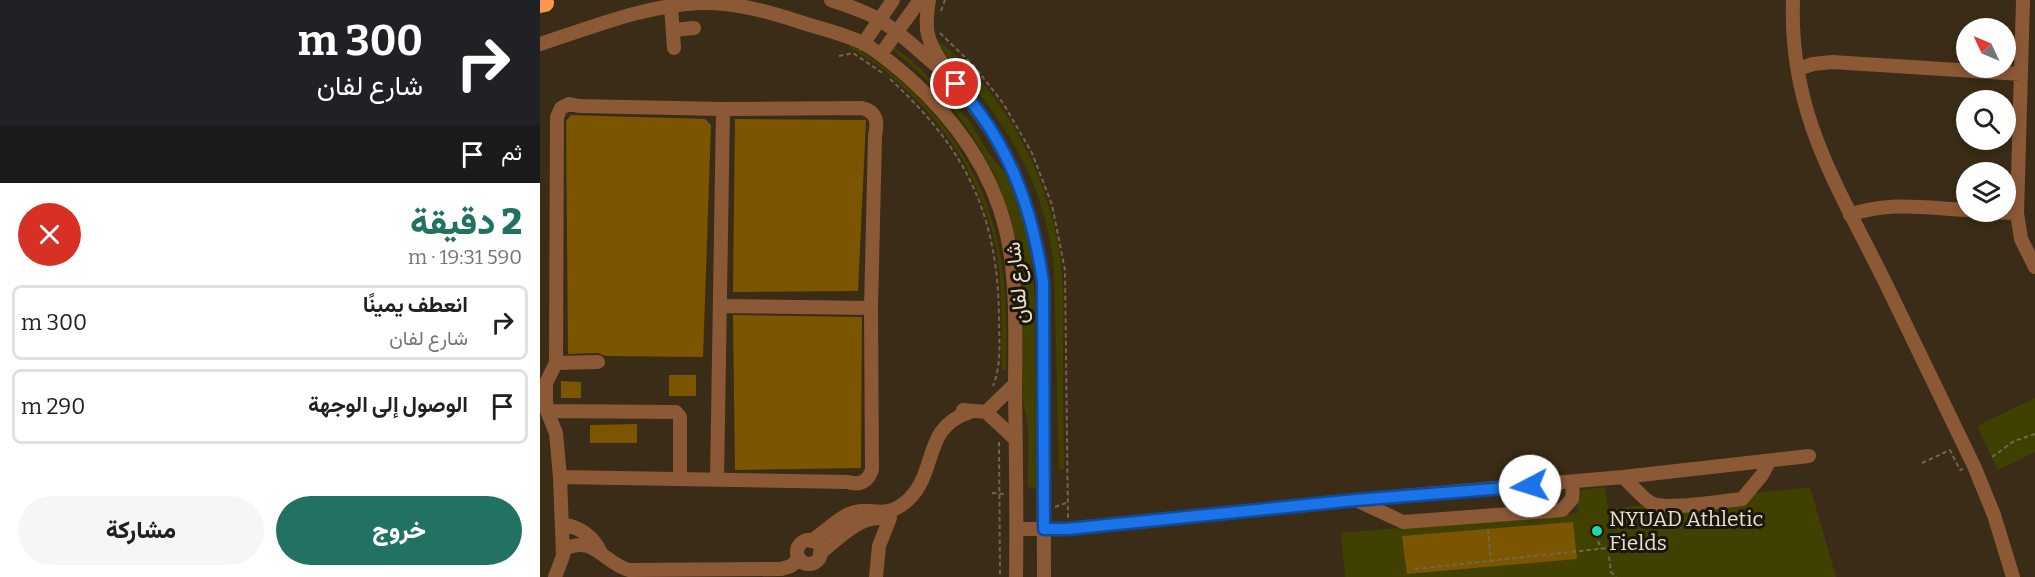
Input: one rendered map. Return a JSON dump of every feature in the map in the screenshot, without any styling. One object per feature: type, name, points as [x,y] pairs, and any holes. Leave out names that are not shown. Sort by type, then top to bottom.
[{"type":"street","points":[[831,0],[878,20]]},
{"type":"street","points":[[540,44],[620,18],[671,6],[703,3],[772,13],[863,44],[892,0]]},
{"type":"street","points":[[881,54],[920,0]]},
{"type":"street","points":[[929,0],[925,25],[928,38],[956,84]]},
{"type":"street","points":[[1793,0],[1798,69],[1807,116],[1820,152],[1974,466],[1994,515],[2013,577]]},
{"type":"street","points":[[2023,0],[2016,213],[2021,239],[2035,267]]},
{"type":"street","points":[[671,6],[674,48]]},
{"type":"street","name":"شارع لفان","points":[[878,20],[898,33],[956,84],[987,121],[1012,167],[1038,245],[1043,282],[1044,577]]},
{"type":"street","points":[[674,30],[694,28]]},
{"type":"street","name":"شارع لفان","points":[[863,44],[881,54],[921,89],[954,124],[978,161],[995,197],[1006,229],[1014,290],[1016,577]]},
{"type":"street","points":[[1798,69],[1832,62],[2021,74]]},
{"type":"street","points":[[555,577],[562,563],[563,550],[560,477],[556,434],[547,411],[546,382],[556,363],[559,125],[566,110],[579,106],[852,109],[869,118],[875,136],[870,461],[864,476],[848,482],[560,477]]},
{"type":"street","points":[[717,480],[723,109]]},
{"type":"street","points":[[1850,216],[1883,206],[1956,210]]},
{"type":"street","points":[[720,306],[871,308]]},
{"type":"street","points":[[556,363],[598,362]]},
{"type":"street","points":[[986,412],[1015,384]]},
{"type":"street","points":[[547,411],[676,412],[680,417],[680,479]]},
{"type":"street","points":[[802,577],[800,544],[811,541],[849,513],[861,511],[890,518],[902,516],[911,508],[917,499],[920,482],[934,442],[948,423],[970,412],[986,412],[1016,440]]},
{"type":"street","points":[[1017,529],[1067,529],[1356,500],[1573,482],[1809,456]]},
{"type":"street","points":[[1623,477],[1647,501],[1663,506],[1742,499],[1769,462]]},
{"type":"street","points":[[800,558],[814,563],[820,553],[872,515],[901,506],[912,496],[920,482]]},
{"type":"street","points":[[1356,500],[1403,522],[1562,510],[1572,499],[1573,482]]},
{"type":"street","points":[[876,577],[879,546],[890,518]]},
{"type":"street","points":[[562,525],[583,531],[594,540],[601,553]]},
{"type":"street","points":[[811,541],[818,545],[820,553]]},
{"type":"street","points":[[563,550],[574,545],[586,545],[620,567],[660,573],[770,571],[786,568],[800,558]]},
{"type":"path","points":[[843,51],[839,56],[853,53],[887,76],[907,95],[938,128],[962,164],[973,186],[991,239],[997,275],[1000,370],[993,386]]},
{"type":"path","points":[[1992,457],[2014,441],[2035,434]]},
{"type":"path","points":[[999,442],[1000,577]]},
{"type":"path","points":[[1922,463],[1950,450],[1960,470],[1966,469]]},
{"type":"path","points":[[992,493],[1005,494]]},
{"type":"path","points":[[1052,507],[1066,504]]},
{"type":"path","points":[[1487,522],[1491,562]]},
{"type":"path","points":[[1598,541],[1601,549]]},
{"type":"path","points":[[1415,569],[1608,548],[1611,572],[1616,577]]},
{"type":"shaded area","points":[[936,39],[962,61],[1006,114],[1023,143],[1049,206],[1057,239],[1063,282],[1064,469],[1059,469],[1054,266],[1039,199],[1022,159],[999,121],[977,91],[951,62]]},
{"type":"shaded area","points":[[851,45],[906,85],[929,109],[968,164],[983,194],[994,226],[1003,274],[1006,370],[1002,370],[1001,296],[996,247],[978,190],[946,134],[918,101],[884,70],[849,47]]},
{"type":"shaded area","points":[[893,47],[941,88],[969,121],[990,155],[1007,175],[1023,219],[1031,256],[1035,301],[1036,488],[1028,487],[1028,425],[1022,386],[1022,283],[1018,248],[1010,215],[983,154],[965,125],[944,98],[894,51]]},
{"type":"shaded area","points":[[2035,398],[2035,452],[1998,470],[1977,426]]},
{"type":"shaded area","name":"NYUAD Athletic Fields","points":[[1605,487],[1608,509],[1810,487],[1836,577],[1345,577],[1341,533],[1578,513],[1577,491]]},
{"type":"building","points":[[571,115],[705,119],[711,125],[703,357],[568,354],[566,121]]},
{"type":"building","points":[[735,119],[866,120],[858,291],[733,292]]},
{"type":"building","points":[[733,315],[862,317],[861,468],[735,470]]},
{"type":"building","points":[[669,375],[696,375],[696,396],[669,396]]},
{"type":"building","points":[[561,381],[581,382],[581,398],[561,398]]},
{"type":"building","points":[[637,424],[637,443],[590,443],[590,425]]},
{"type":"building","points":[[1573,522],[1577,559],[1407,574],[1402,536]]},
{"type":"place","name":"NYUAD Athletic Fields","points":[[1597,531]]},
{"type":"route","points":[[956,84],[987,121],[1012,167],[1038,245],[1043,282],[1044,529],[1067,529],[1356,500],[1530,486]]}]
